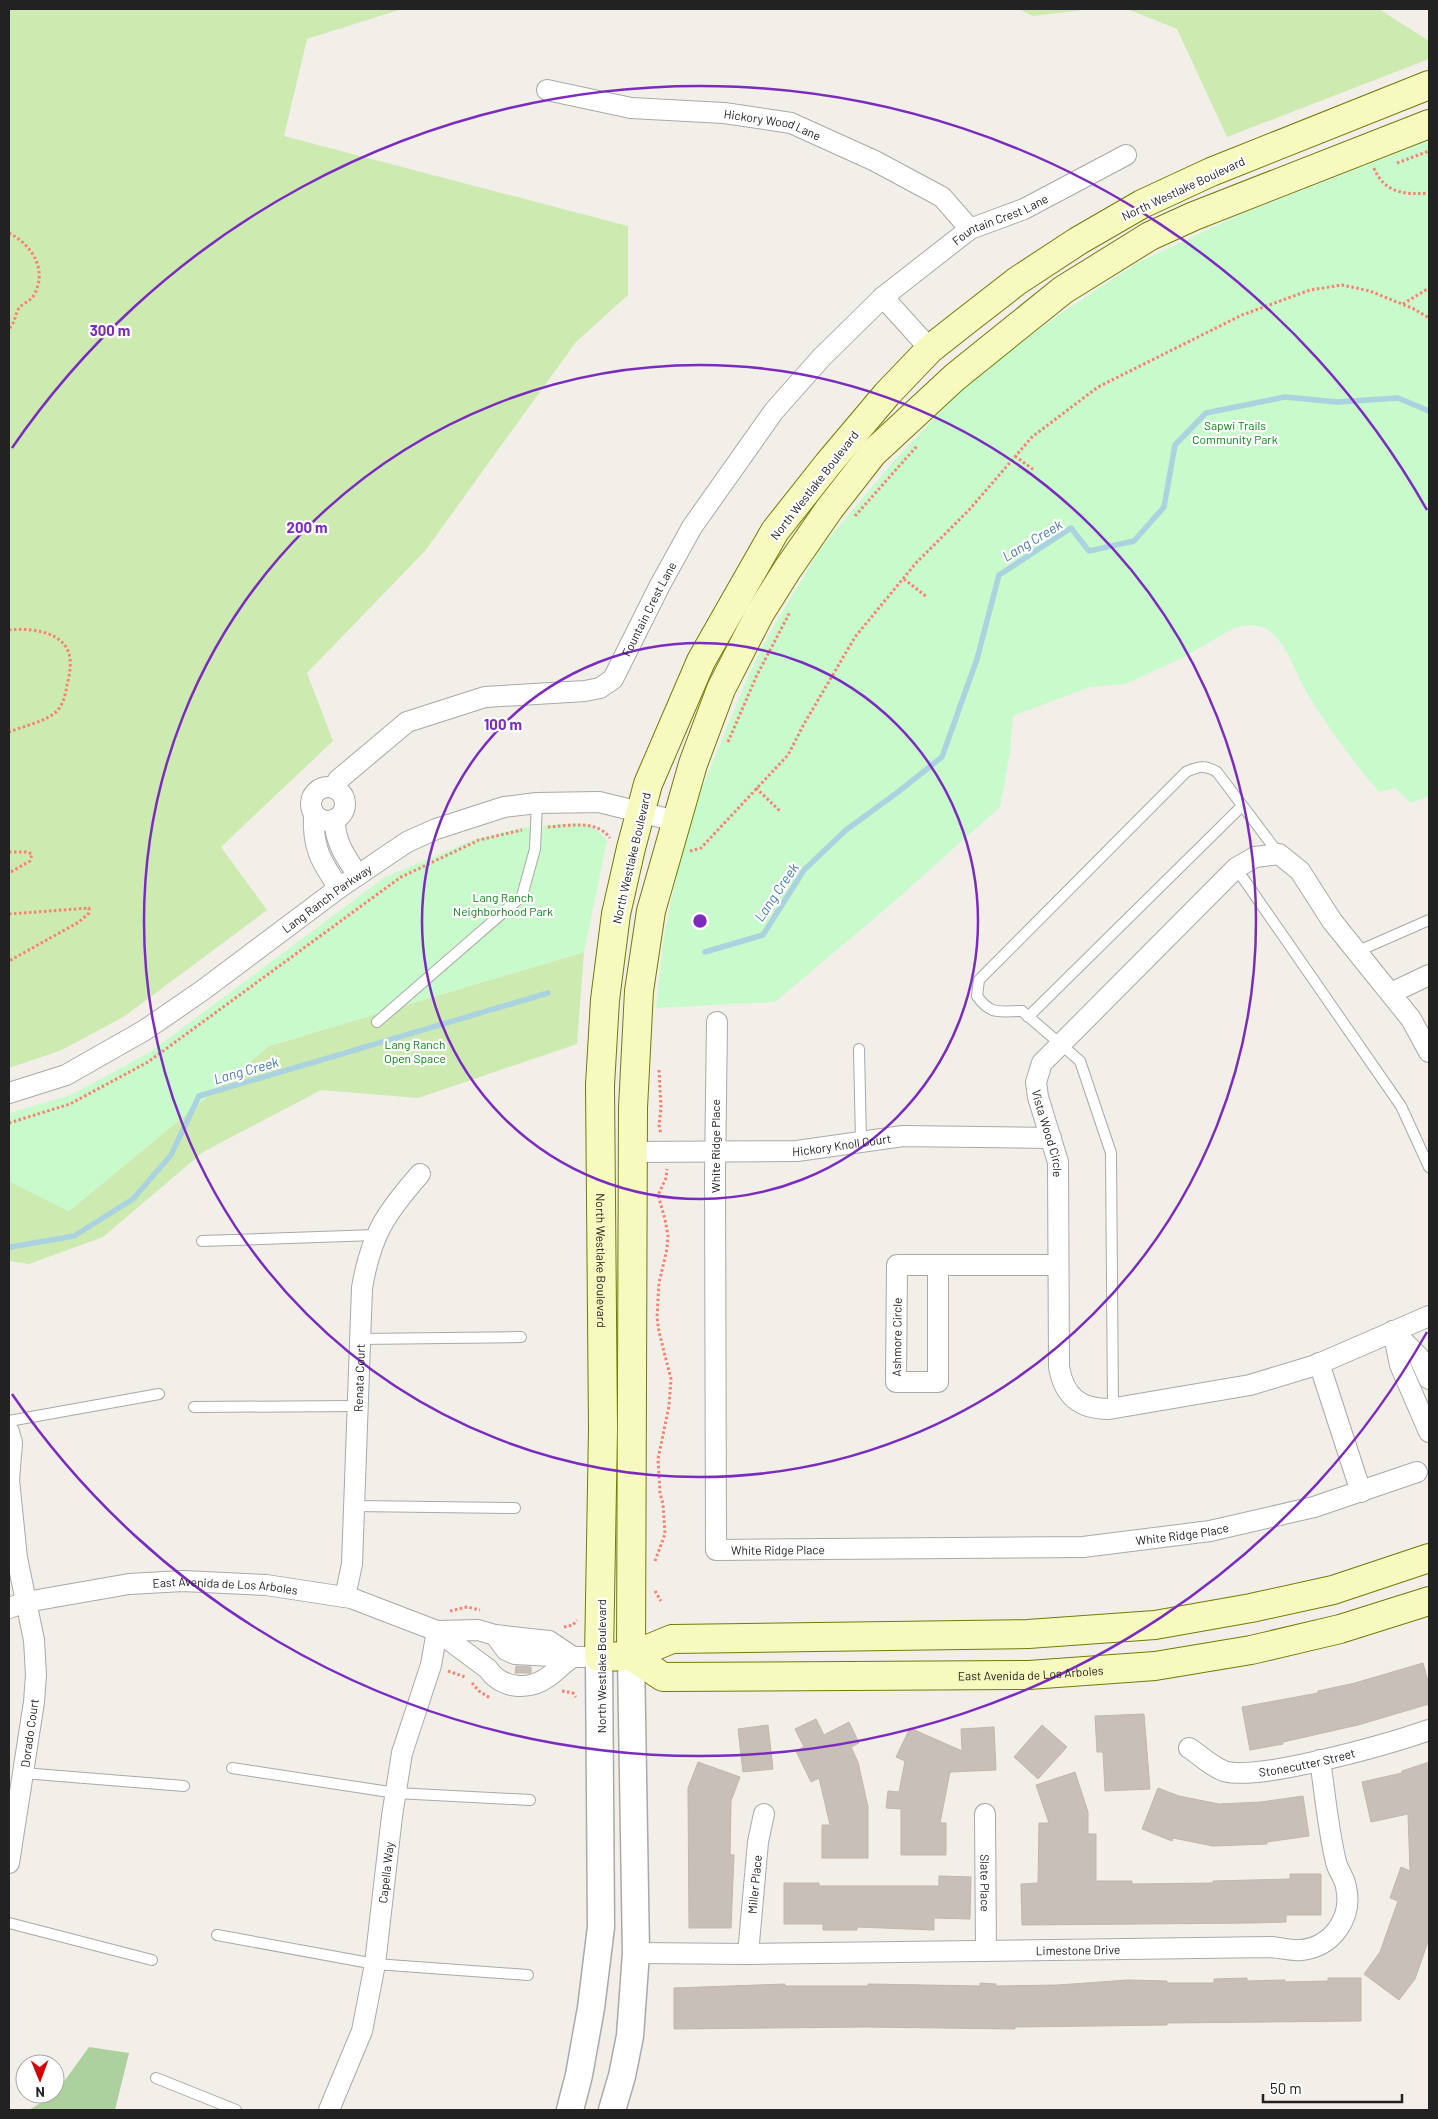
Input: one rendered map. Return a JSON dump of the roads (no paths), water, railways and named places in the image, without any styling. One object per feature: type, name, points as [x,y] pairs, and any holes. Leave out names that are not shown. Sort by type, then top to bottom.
[{"type":"main road","name":"North Westlake Boulevard","points":[[586,1657],[603,1430],[600,1085],[606,1000],[616,914],[648,784],[701,660],[775,531],[828,464],[887,394],[930,349],[1016,281],[1078,241],[1142,204],[1211,172],[1429,85]]},
{"type":"main road","points":[[631,1656],[633,1152],[639,991],[651,911],[669,854],[676,820],[693,764],[721,690],[760,614],[787,570],[830,508],[873,454],[955,377],[1063,290],[1150,236],[1243,196],[1374,166],[1429,124]]},
{"type":"main road","points":[[586,1657],[631,1656],[672,1638],[1028,1634],[1155,1625],[1251,1608],[1333,1590],[1429,1558]]},
{"type":"main road","name":"East Avenida de Los Arboles","points":[[631,1656],[663,1677],[1028,1675],[1155,1666],[1251,1650],[1340,1629],[1429,1601]]},
{"type":"street","name":"Hickory Wood Lane","points":[[547,90],[631,108],[724,114],[792,123],[875,162],[942,197],[970,229]]},
{"type":"street","name":"Fountain Crest Lane","points":[[339,888],[327,870],[314,844],[314,814],[311,804],[314,794],[323,787],[334,788],[338,780],[407,722],[485,697],[585,691],[600,688],[614,679],[660,585],[692,527],[768,419],[822,358],[883,297],[970,229],[1024,210],[1126,155]]},
{"type":"street","points":[[883,297],[930,349]]},
{"type":"street","points":[[314,814],[324,820],[335,819],[343,812],[345,800],[339,791],[334,788]]},
{"type":"street","name":"Lang Ranch Parkway","points":[[9,1092],[28,1088],[66,1075],[145,1030],[203,990],[339,888],[406,842],[436,829],[504,806],[537,803],[599,802],[676,820]]},
{"type":"street","points":[[335,819],[335,830],[338,840],[346,859],[358,876]]},
{"type":"street","points":[[1279,854],[1300,871],[1332,921],[1411,1019],[1429,1052]]},
{"type":"street","name":"Vista Wood Circle","points":[[1279,854],[1254,857],[1236,868],[1042,1063],[1036,1082],[1038,1097],[1058,1162],[1059,1367],[1061,1381],[1070,1395],[1081,1404],[1095,1409],[1113,1408],[1250,1385],[1319,1363],[1429,1316]]},
{"type":"street","points":[[1390,993],[1429,975]]},
{"type":"street","name":"White Ridge Place","points":[[717,1022],[715,1152],[716,1550],[1084,1547],[1210,1531],[1314,1507],[1417,1472]]},
{"type":"street","name":"Hickory Knoll Court","points":[[633,1152],[797,1152],[903,1136],[1051,1138]]},
{"type":"street","name":"Renata Court","points":[[345,1597],[352,1564],[362,1288],[366,1264],[376,1235],[394,1205],[420,1174]]},
{"type":"street","name":"Ashmore Circle","points":[[938,1265],[938,1382],[896,1382],[896,1265],[938,1265],[1058,1265]]},
{"type":"street","points":[[1393,1332],[1419,1357],[1429,1379]]},
{"type":"street","points":[[1393,1332],[1400,1365],[1429,1432]]},
{"type":"street","points":[[1319,1363],[1361,1492]]},
{"type":"street","name":"Dorado Court","points":[[9,1432],[12,1443],[10,1480],[17,1558],[18,1605],[34,1640],[36,1675],[34,1702],[9,1862]]},
{"type":"street","name":"East Avenida de Los Arboles","points":[[18,1605],[129,1584],[183,1581],[266,1585],[345,1597],[437,1631],[488,1669],[493,1676],[506,1685],[532,1685],[548,1677],[563,1663],[586,1657]]},
{"type":"street","name":"East Avenida de Los Arboles","points":[[437,1631],[478,1630],[495,1636],[549,1641],[586,1657]]},
{"type":"street","name":"Capella Way","points":[[329,2110],[362,2031],[375,1964],[402,1753],[431,1665],[437,1631]]},
{"type":"street","points":[[488,1669],[489,1653],[495,1636]]},
{"type":"street","points":[[612,2110],[622,2076],[630,2036],[636,1953],[631,1656]]},
{"type":"street","name":"North Westlake Boulevard","points":[[570,2110],[579,2075],[591,2008],[600,1937],[586,1657]]},
{"type":"street","name":"Stonecutter Street","points":[[1189,1748],[1224,1771],[1248,1774],[1320,1760],[1429,1730]]},
{"type":"street","name":"Limestone Drive","points":[[636,1953],[748,1954],[1271,1947],[1300,1950],[1315,1947],[1327,1941],[1338,1930],[1345,1918],[1348,1903],[1346,1886],[1336,1864],[1320,1760]]},
{"type":"street","name":"Miller Place","points":[[748,1954],[758,1842],[764,1814]]},
{"type":"street","name":"Slate Place","points":[[985,1814],[986,1951]]},
{"type":"lane","points":[[1113,1408],[1111,1153],[1080,1061],[1022,1011],[994,1011],[985,1007],[977,996],[979,980],[1186,772],[1200,766],[1208,767],[1217,772],[1279,854]]},
{"type":"lane","points":[[377,1022],[522,896],[535,849],[537,803]]},
{"type":"lane","points":[[1028,1016],[1242,806]]},
{"type":"lane","points":[[1236,868],[1401,1106],[1429,1168]]},
{"type":"lane","points":[[1356,952],[1429,920]]},
{"type":"lane","points":[[859,1049],[861,1142]]},
{"type":"lane","points":[[202,1242],[376,1235]]},
{"type":"lane","points":[[360,1339],[521,1337]]},
{"type":"lane","points":[[9,1420],[159,1394]]},
{"type":"lane","points":[[194,1407],[358,1406]]},
{"type":"lane","points":[[355,1506],[515,1508]]},
{"type":"lane","points":[[232,1768],[396,1793],[530,1800]]},
{"type":"lane","points":[[23,1773],[184,1786]]},
{"type":"lane","points":[[9,1923],[152,1960]]},
{"type":"lane","points":[[217,1935],[375,1964],[528,1975]]},
{"type":"lane","points":[[156,2078],[236,2110]]},
{"type":"waterway","name":"Lang Creek","points":[[705,952],[763,935],[804,870],[846,830],[942,757],[977,659],[999,575],[1071,528],[1089,551],[1134,541],[1164,507],[1175,445],[1206,413],[1285,397],[1337,402],[1398,398],[1429,411]]},
{"type":"waterway","name":"Lang Creek","points":[[9,1246],[74,1236],[133,1199],[171,1155],[199,1096],[548,993]]},
{"type":"park label","name":"Sapwi Trails Community Park","points":[[1235,432]]},
{"type":"park label","name":"Lang Ranch Neighborhood Park","points":[[503,904]]},
{"type":"park label","name":"Lang Ranch Open Space","points":[[415,1051]]}]
